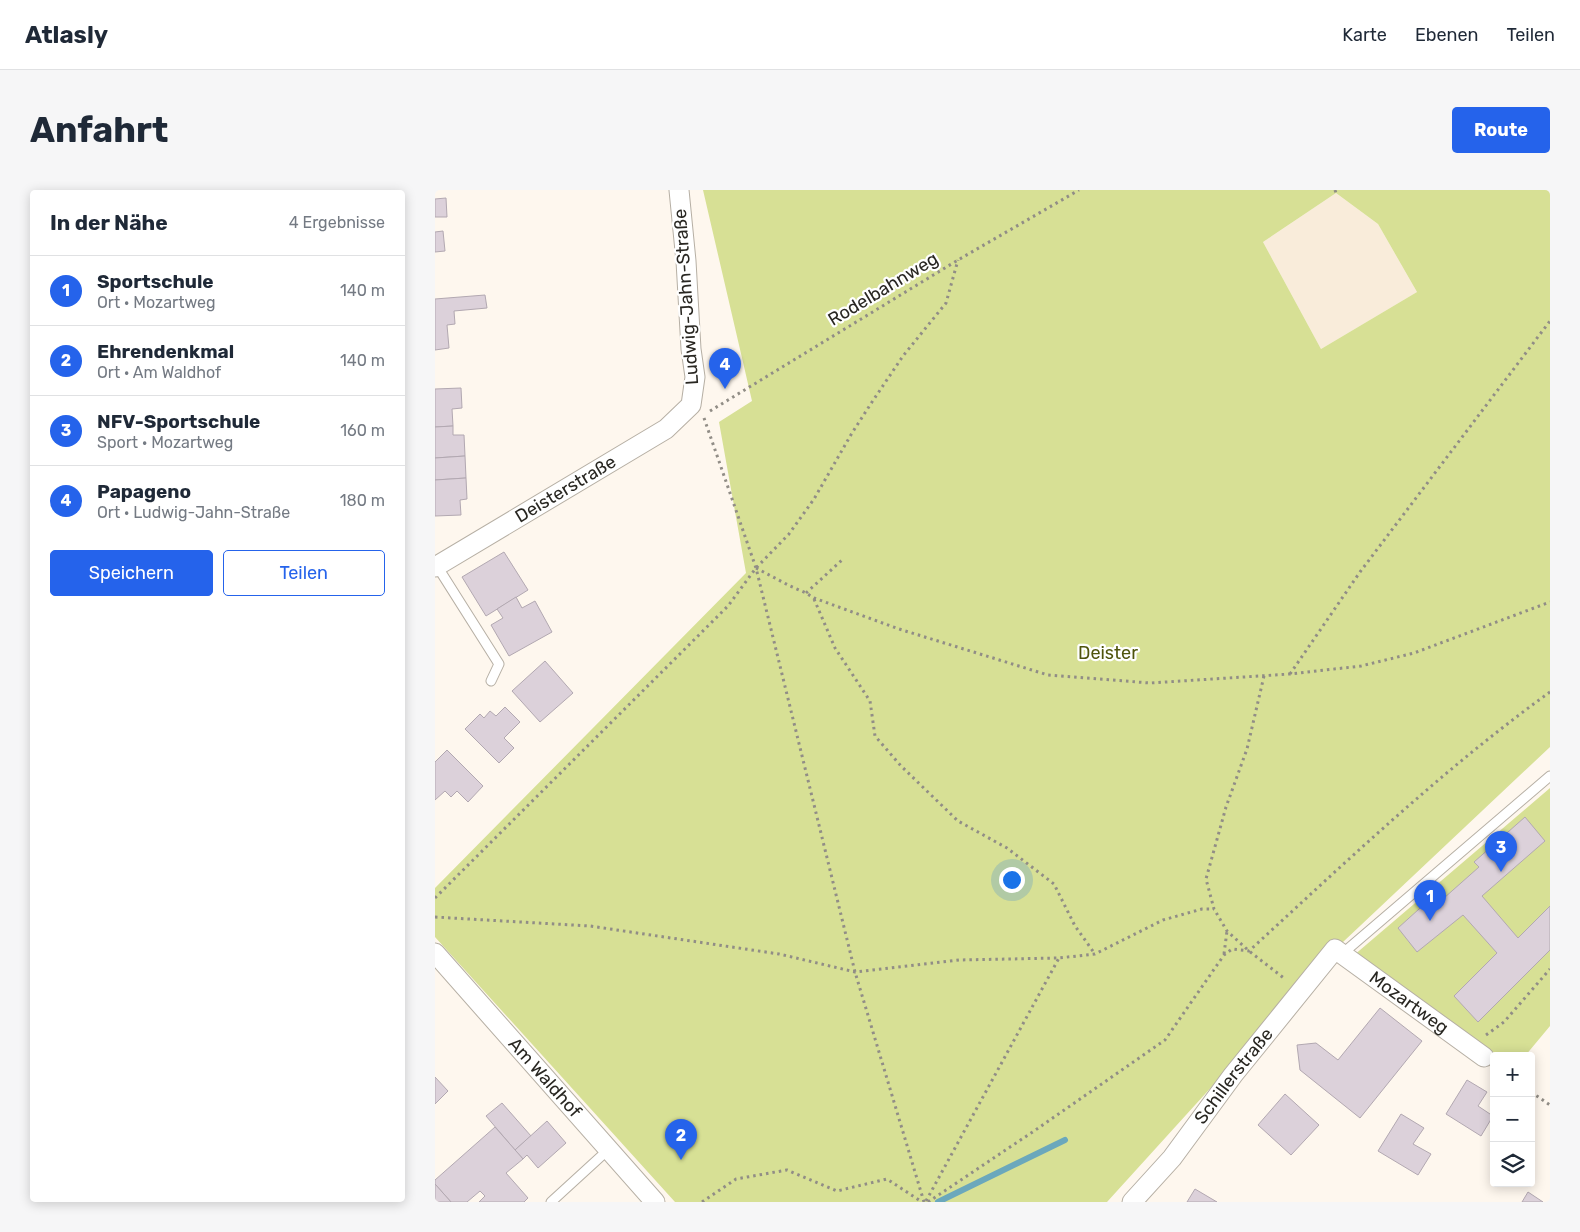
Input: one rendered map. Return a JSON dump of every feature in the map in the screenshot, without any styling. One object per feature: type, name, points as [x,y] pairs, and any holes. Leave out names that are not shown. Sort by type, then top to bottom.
[{"type":"street","name":"Ludwig-Jahn-Straße","points":[[679,190],[697,410]]},
{"type":"street","name":"Deisterstraße","points":[[436,567],[697,410]]},
{"type":"street","name":"Mozartweg","points":[[1339,951],[1477,1052]]},
{"type":"street","name":"Schillerstraße","points":[[1132,1202],[1172,1158],[1233,1074],[1339,951]]},
{"type":"street","name":"Am Waldhof","points":[[435,953],[655,1202]]},
{"type":"lane","points":[[436,567],[499,664],[491,682]]},
{"type":"lane","points":[[1339,951],[1550,776]]},
{"type":"lane","points":[[551,1202],[609,1149]]},
{"type":"path","name":"Rodelbahnweg","points":[[697,410],[1079,190]]},
{"type":"path","points":[[435,898],[728,606],[756,568],[789,534],[814,499],[872,402],[903,356],[946,303],[958,260]]},
{"type":"path","points":[[1290,674],[1360,572],[1550,321]]},
{"type":"path","points":[[697,410],[756,568],[855,972],[925,1202]]},
{"type":"path","points":[[806,593],[842,560]]},
{"type":"path","points":[[756,568],[814,598],[899,629],[1048,676],[1150,683],[1290,674],[1361,666],[1414,653],[1550,602]]},
{"type":"path","points":[[814,598],[835,648],[870,701],[875,736],[901,766],[958,821],[1007,848],[1054,884],[1075,926],[1095,954]]},
{"type":"path","points":[[1264,676],[1247,749],[1226,808],[1205,880],[1214,909],[1227,931],[1274,970]]},
{"type":"path","points":[[925,1202],[1034,1131],[1165,1040],[1224,955],[1232,949],[1249,951],[1409,804],[1511,720],[1550,692]]},
{"type":"path","points":[[435,918],[591,926],[779,954],[855,972],[959,960],[1059,958],[1095,954],[1163,920],[1202,909],[1214,909]]},
{"type":"path","points":[[1224,955],[1227,931]]},
{"type":"path","points":[[925,1202],[1059,958]]},
{"type":"path","points":[[1477,1052],[1550,970]]},
{"type":"path","points":[[1535,1095],[1550,1106]]},
{"type":"path","points":[[702,1202],[736,1179],[787,1170],[837,1191],[887,1178],[925,1202]]},
{"type":"shaded area","points":[[1336,193],[1378,224],[1417,292],[1321,349],[1263,242]]},
{"type":"green space","name":"Deister","points":[[703,190],[1550,190],[1550,747],[1343,942],[1107,1202],[675,1202],[435,937],[435,888],[746,573],[719,422],[752,401]],"holes":[[[1336,193],[1378,224],[1417,292],[1321,349],[1263,242]]]},
{"type":"green space","points":[[1550,788],[1550,1026],[1528,1052],[1490,1052],[1490,1054],[1353,956]]},
{"type":"building","points":[[446,198],[447,217],[435,217],[435,199]]},
{"type":"building","points":[[443,231],[445,251],[435,252],[435,232]]},
{"type":"building","points":[[485,295],[487,308],[454,311],[455,324],[447,325],[449,348],[435,350],[435,299]]},
{"type":"building","points":[[461,388],[462,408],[452,409],[453,426],[435,427],[435,389]]},
{"type":"building","points":[[453,426],[453,435],[464,435],[465,456],[435,458],[435,427]]},
{"type":"building","points":[[465,456],[466,478],[435,480],[435,458]]},
{"type":"building","points":[[466,478],[467,499],[460,500],[461,515],[435,516],[435,480]]},
{"type":"building","points":[[504,552],[528,590],[486,616],[462,577]]},
{"type":"building","points":[[516,597],[522,608],[535,601],[552,632],[509,656],[491,625],[503,618],[497,609]]},
{"type":"building","points":[[545,661],[573,693],[540,722],[512,691]]},
{"type":"building","points":[[505,707],[520,722],[504,738],[514,748],[499,763],[465,729],[480,714],[484,718],[490,711],[496,716]]},
{"type":"building","points":[[447,750],[483,786],[468,802],[457,791],[451,797],[445,791],[435,800],[435,762]]},
{"type":"building","points":[[1525,817],[1545,841],[1482,896],[1518,938],[1550,906],[1550,950],[1478,1022],[1454,996],[1497,953],[1463,915],[1417,952],[1398,928],[1429,900],[1435,906],[1479,867],[1474,862]]},
{"type":"building","points":[[1380,1008],[1422,1041],[1360,1118],[1300,1070],[1297,1045],[1316,1043],[1338,1060]]},
{"type":"building","points":[[435,1077],[448,1091],[435,1104]]},
{"type":"building","points":[[1467,1080],[1487,1092],[1478,1106],[1490,1114],[1490,1121],[1481,1136],[1446,1114]]},
{"type":"building","points":[[1285,1094],[1319,1125],[1291,1155],[1258,1125]]},
{"type":"building","points":[[502,1103],[531,1136],[515,1150],[486,1116]]},
{"type":"building","points":[[1401,1114],[1424,1128],[1413,1144],[1431,1154],[1418,1175],[1378,1151]]},
{"type":"building","points":[[547,1121],[566,1143],[538,1168],[527,1155],[523,1159],[515,1150]]},
{"type":"building","points":[[495,1127],[523,1159],[506,1173],[528,1198],[524,1202],[479,1202],[485,1196],[480,1191],[467,1202],[451,1202],[435,1184],[435,1180]]},
{"type":"building","points":[[435,1184],[451,1202],[435,1202]]},
{"type":"building","points":[[1195,1189],[1217,1202],[1187,1202]]},
{"type":"building","points":[[1528,1192],[1543,1202],[1522,1202]]},
{"type":"waterway","points":[[938,1202],[1065,1140]]},
{"type":"place","name":"Papageno","points":[[725,389]]},
{"type":"place","name":"NFV-Sportschule","points":[[1501,872]]},
{"type":"place","name":"Sportschule","points":[[1430,921]]},
{"type":"place","name":"Ehrendenkmal","points":[[681,1160]]}]
